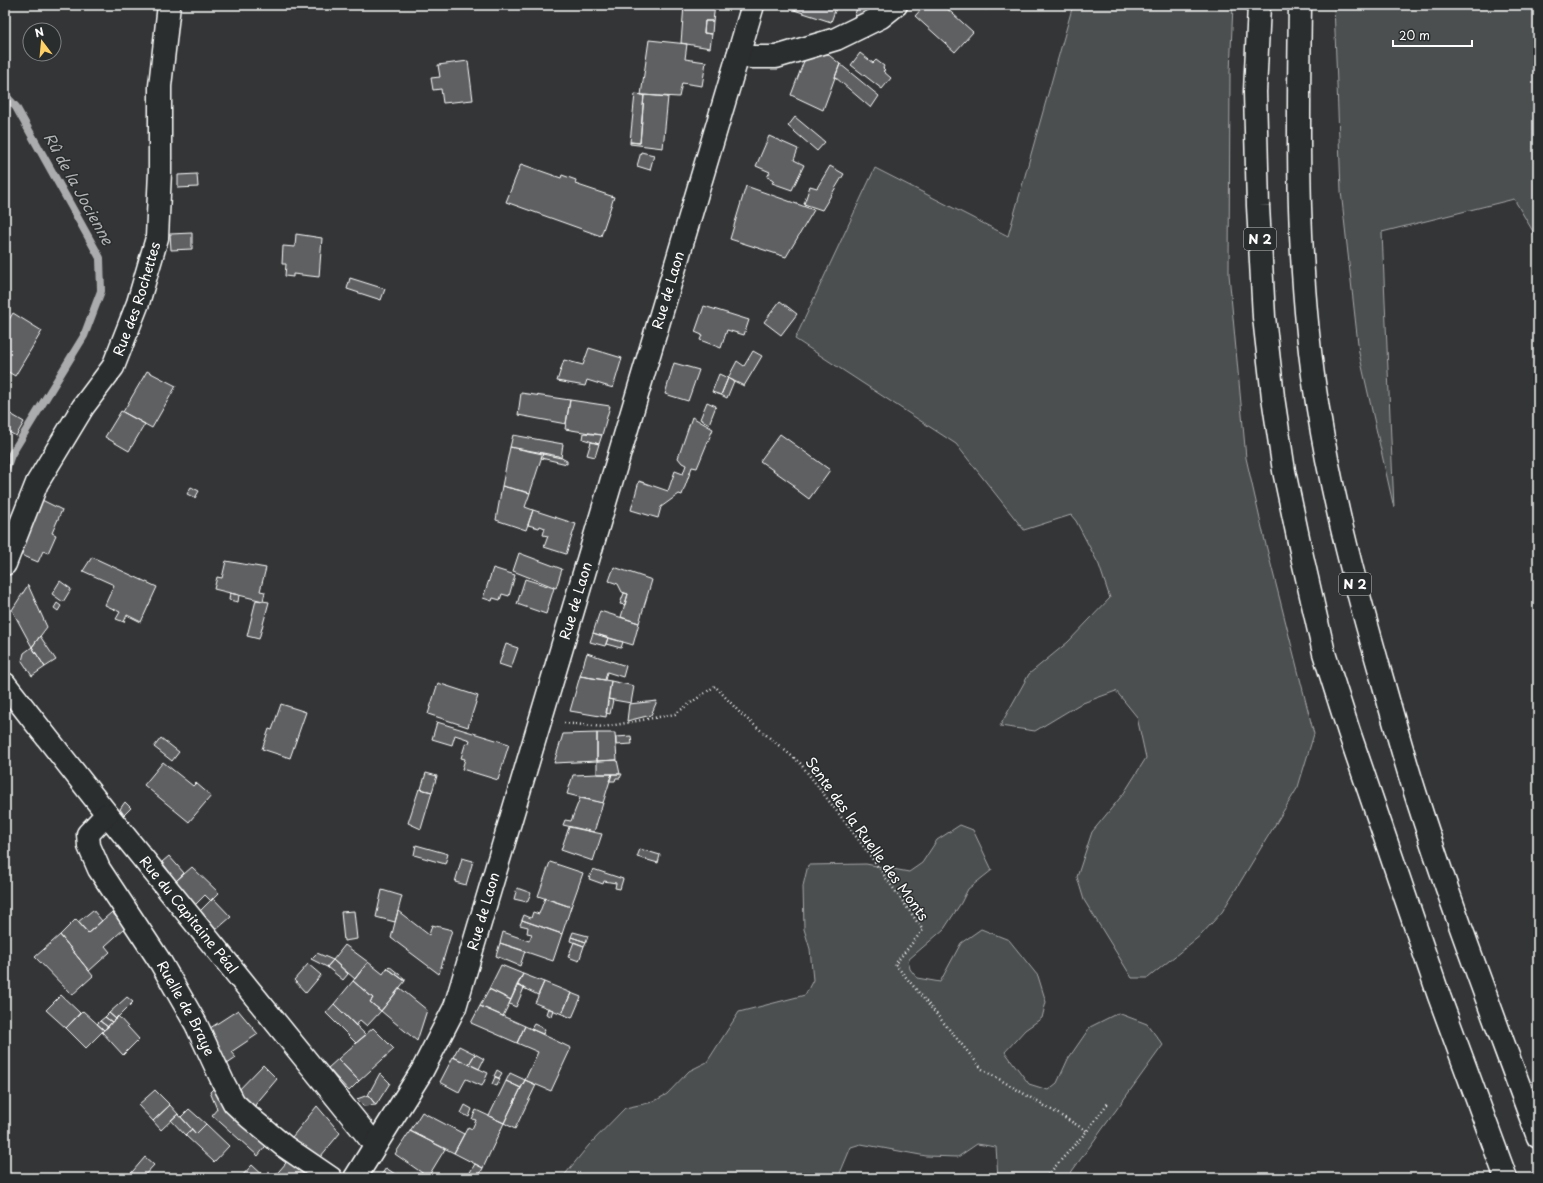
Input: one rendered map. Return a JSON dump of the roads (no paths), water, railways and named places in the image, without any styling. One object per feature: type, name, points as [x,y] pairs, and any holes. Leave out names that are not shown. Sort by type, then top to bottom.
[{"type":"street","name":"Rue des Rochettes","points":[[5,564],[37,483],[83,407],[113,366],[138,303],[157,238],[160,170],[160,86],[169,5]]},
{"type":"street","name":"Rue de Laon","points":[[355,1178],[422,1071],[455,1007],[753,5]]},
{"type":"street","points":[[738,56],[776,57],[836,39],[882,17],[896,5]]},
{"type":"street","name":"N 2","points":[[1259,5],[1255,92],[1258,206],[1264,316],[1273,397],[1283,464],[1302,556],[1324,653],[1349,732],[1439,996],[1506,1178]]},
{"type":"street","name":"N 2","points":[[1300,5],[1300,210],[1307,317],[1317,406],[1331,482],[1354,582],[1414,790],[1473,960],[1538,1137]]},
{"type":"street","name":"Rue du Capitaine Péal","points":[[5,684],[107,814],[375,1145]]},
{"type":"street","name":"Ruelle de Braye","points":[[107,814],[88,834],[88,846],[99,869],[161,963],[196,1024],[234,1103],[284,1146],[331,1178]]},
{"type":"waterway","name":"Rû de la Jocienne","points":[[5,95],[16,107],[100,258],[101,291],[84,336],[11,455],[5,472]]}]
